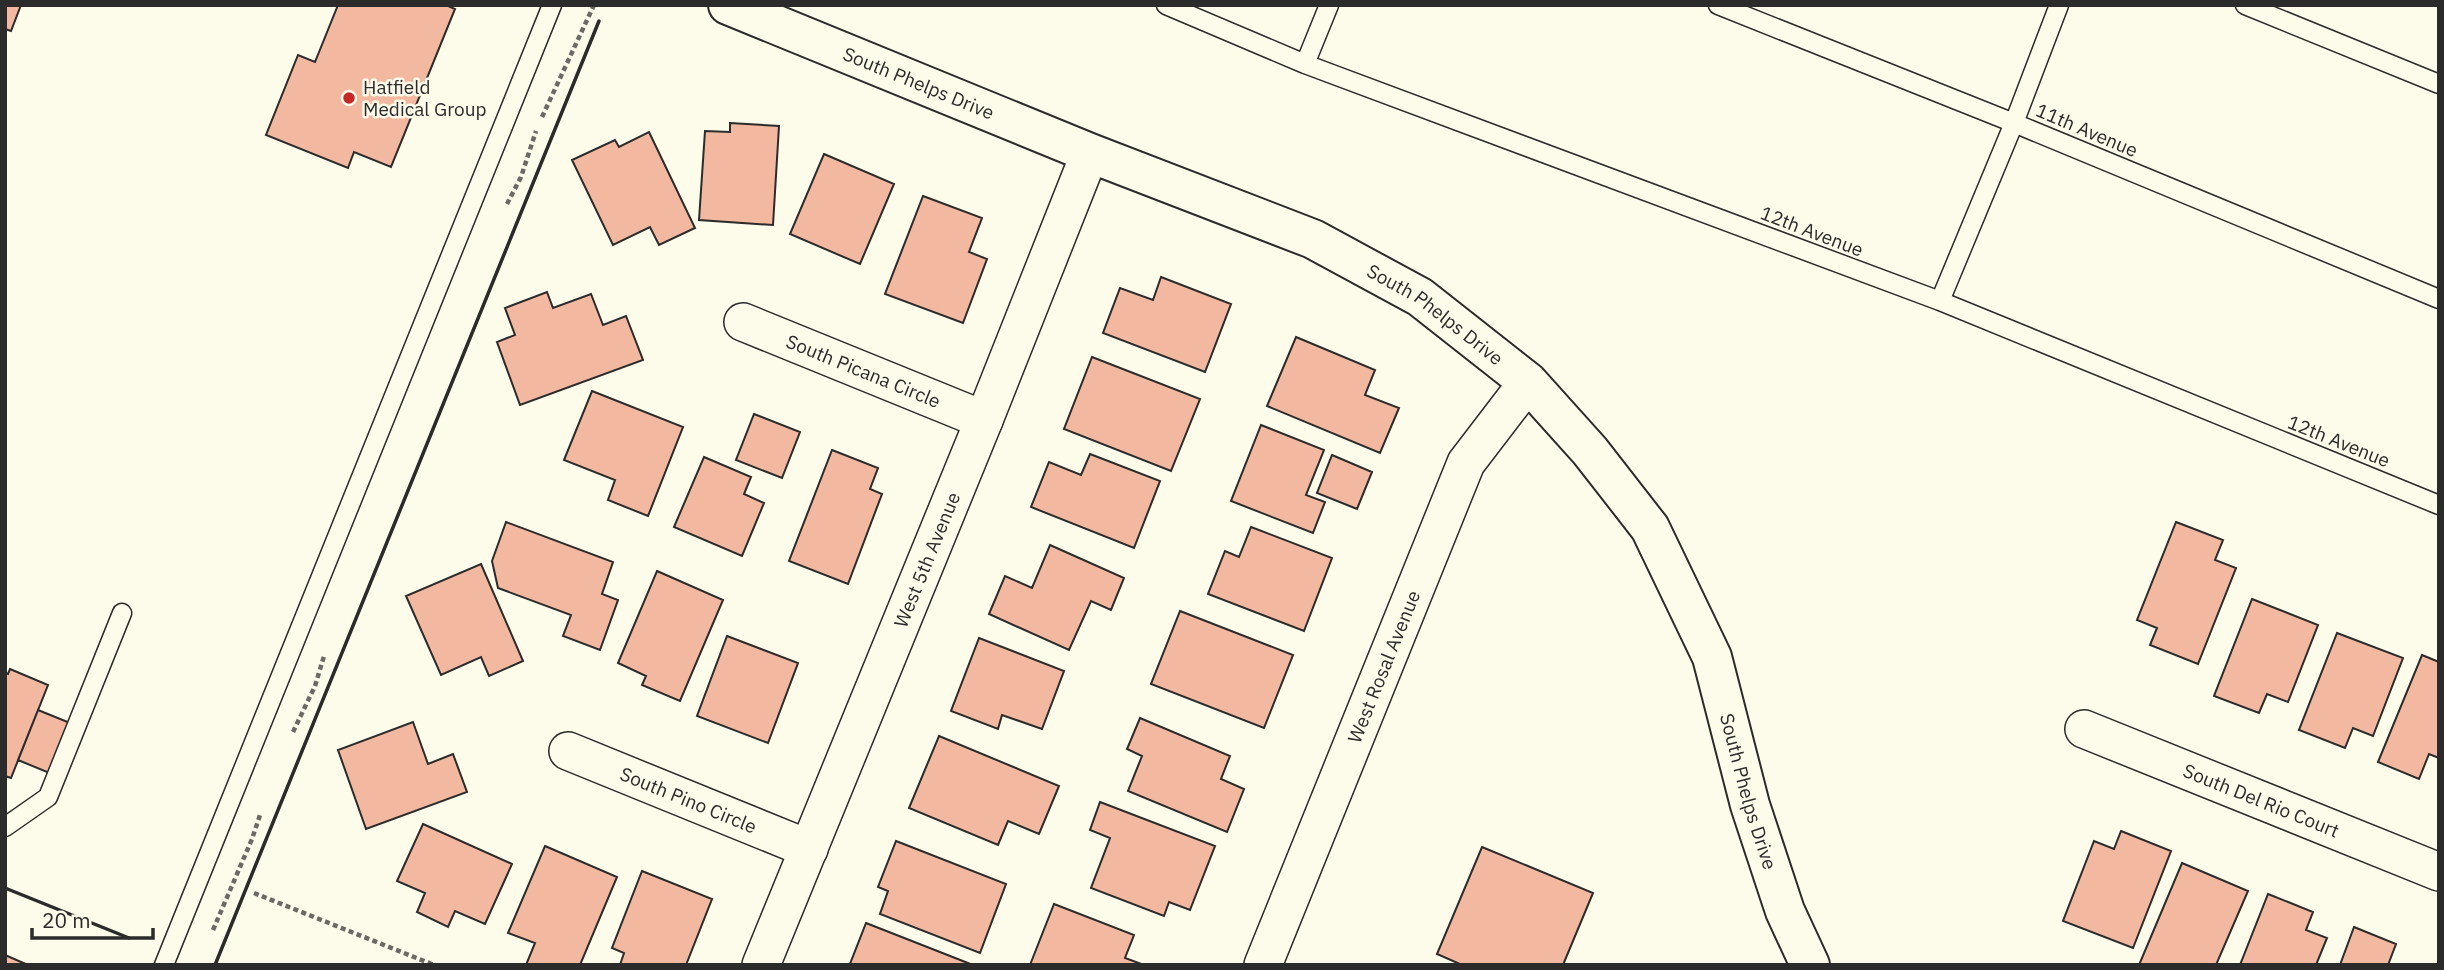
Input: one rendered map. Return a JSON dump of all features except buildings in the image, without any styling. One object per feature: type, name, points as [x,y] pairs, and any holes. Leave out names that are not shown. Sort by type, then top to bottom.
[{"type":"street","name":"South Phelps Drive","points":[[728,5],[1090,153],[1313,239],[1420,297],[1528,382],[1590,451],[1650,528],[1712,657],[1750,805],[1785,911],[1810,965]]},
{"type":"street","name":"West 5th Avenue","points":[[761,965],[1090,153]]},
{"type":"street","name":"South Picana Circle","points":[[743,322],[984,420]]},
{"type":"street","name":"West Rosal Avenue","points":[[1263,965],[1466,463],[1528,382]]},
{"type":"street","name":"South Del Rio Court","points":[[2084,729],[2439,872]]},
{"type":"street","name":"South Pino Circle","points":[[568,751],[809,849]]},
{"type":"lane","points":[[164,965],[552,5]]},
{"type":"lane","name":"12th Avenue","points":[[1166,5],[1306,64],[1940,301],[2439,505]]},
{"type":"lane","points":[[1306,64],[1329,5]]},
{"type":"lane","name":"11th Avenue","points":[[1718,5],[2014,122],[2439,299]]},
{"type":"lane","points":[[1940,301],[2059,5]]},
{"type":"lane","points":[[2245,5],[2439,84]]},
{"type":"lane","points":[[5,827],[48,797],[122,613]]},
{"type":"path","points":[[254,893],[434,965]]},
{"type":"wall","points":[[215,965],[599,21]]},
{"type":"wall","points":[[5,888],[129,938]]},
{"type":"place","name":"Hatfield Medical Group","points":[[349,98]]}]
